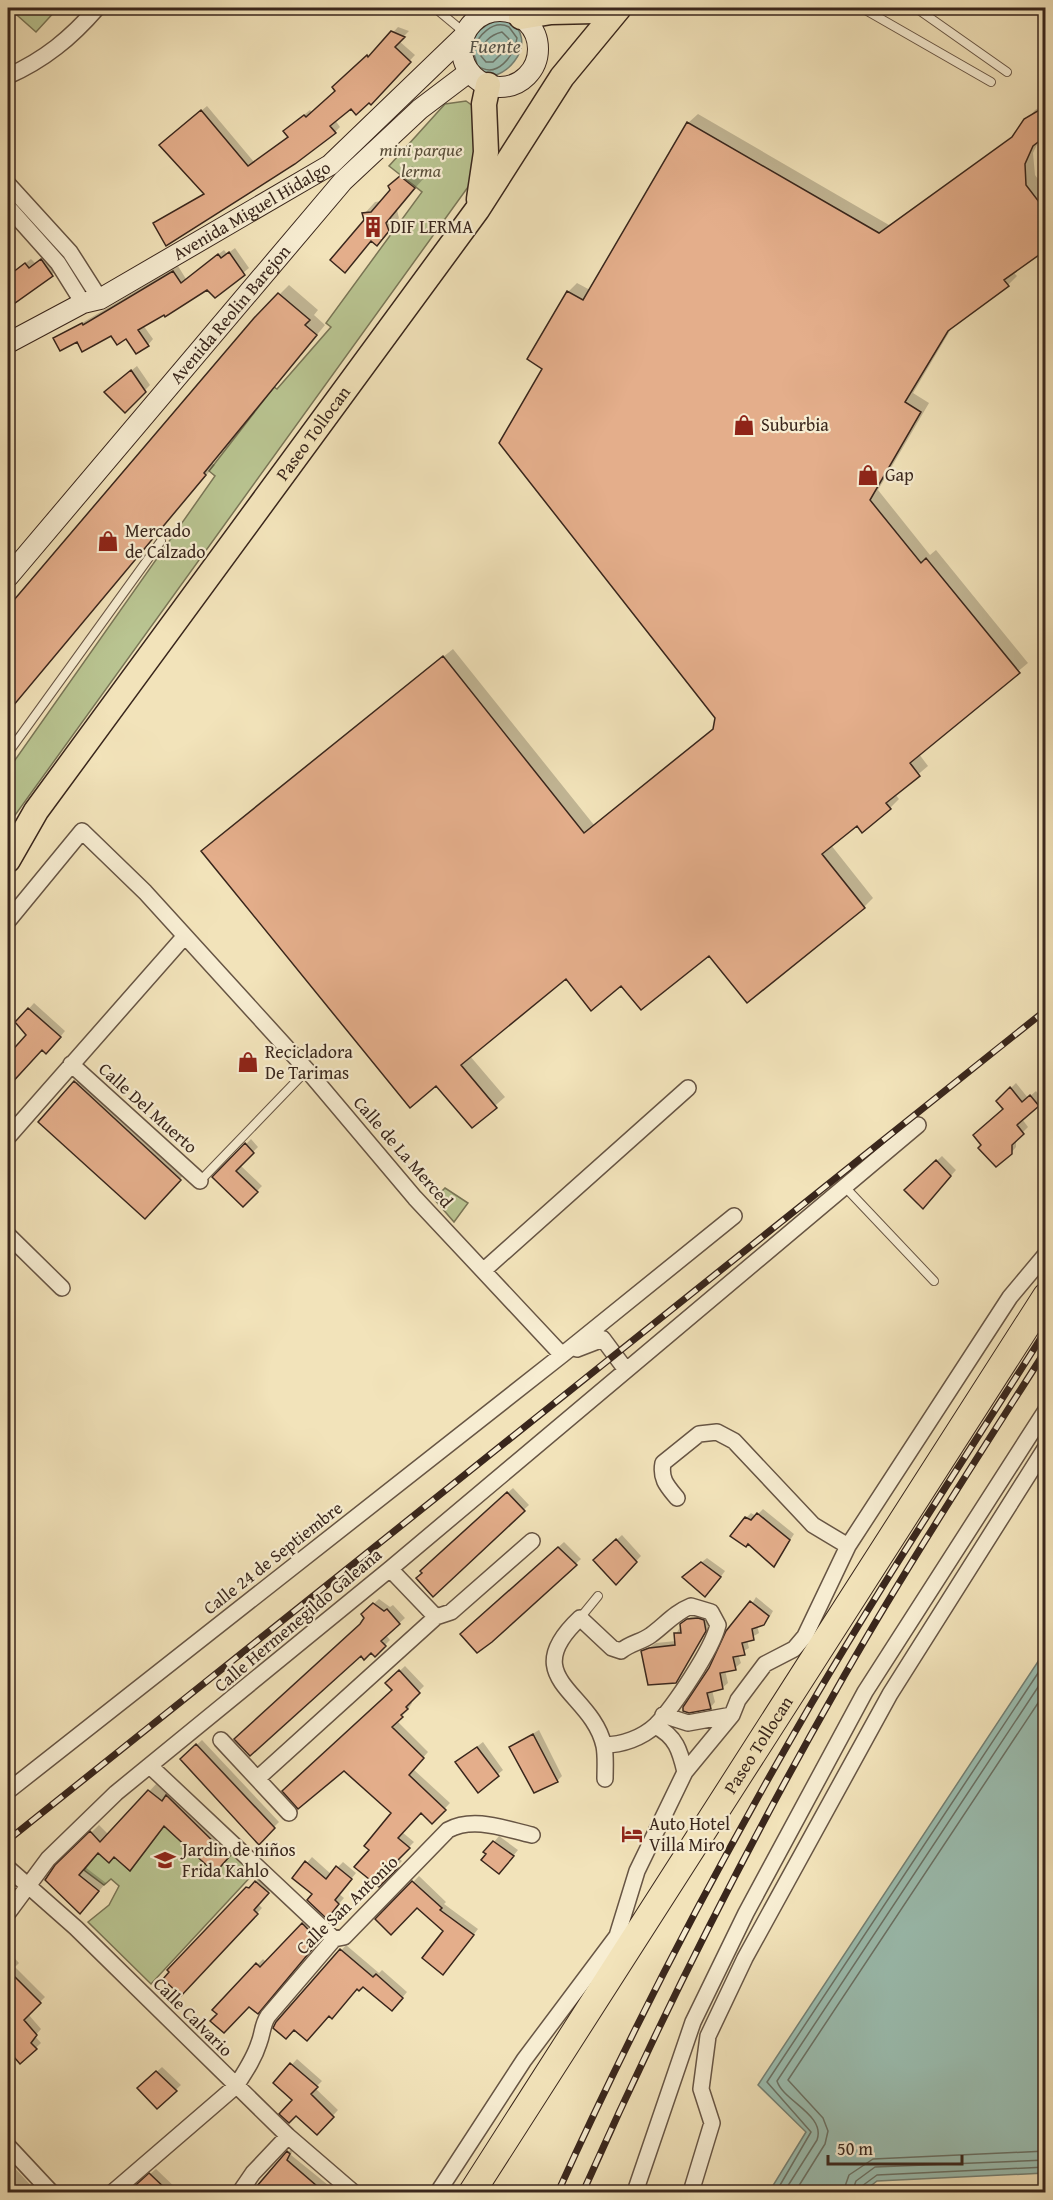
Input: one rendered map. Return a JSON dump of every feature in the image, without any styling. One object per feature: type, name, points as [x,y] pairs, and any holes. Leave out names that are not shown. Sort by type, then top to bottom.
[{"type":"highway","name":"Paseo Tollocan","points":[[8,860],[36,811],[477,210],[562,77],[620,8]]},
{"type":"highway","points":[[522,12],[596,9]]},
{"type":"highway","points":[[477,210],[486,152],[484,104],[478,79]]},
{"type":"highway","name":"Paseo Tollocan","points":[[472,2193],[775,1723],[1046,1296]]},
{"type":"main road","points":[[505,10],[522,12],[537,43],[533,65],[518,82],[503,87],[478,79],[463,61],[472,24],[490,12],[505,10]]},
{"type":"main road","name":"Avenida Miguel Hidalgo","points":[[8,343],[91,301],[330,165],[472,24]]},
{"type":"main road","name":"Avenida Reolin Barejon","points":[[8,577],[130,429],[343,181],[420,110],[478,79]]},
{"type":"main road","points":[[330,165],[343,181]]},
{"type":"street","points":[[8,76],[35,64],[62,44],[97,8]]},
{"type":"street","points":[[562,77],[596,9]]},
{"type":"street","points":[[8,184],[70,252],[91,301]]},
{"type":"street","points":[[8,207],[91,301]]},
{"type":"street","points":[[58,263],[70,252]]},
{"type":"street","name":"Calle de La Merced","points":[[8,921],[82,831],[145,892],[308,1070],[415,1198],[562,1355]]},
{"type":"street","points":[[8,1137],[184,937]]},
{"type":"street","name":"Calle Del Muerto","points":[[71,1064],[200,1181]]},
{"type":"street","points":[[484,1270],[688,1088]]},
{"type":"street","name":"Calle Hermenegildo Galeana","points":[[8,1912],[48,1859],[93,1814],[390,1569],[918,1125]]},
{"type":"street","name":"Calle 24 de Septiembre","points":[[8,1791],[562,1355],[734,1216]]},
{"type":"street","points":[[8,1235],[62,1288]]},
{"type":"street","points":[[438,2193],[524,2060],[617,1936],[637,1871],[685,1772],[732,1715],[738,1700],[765,1664],[794,1649],[805,1636],[848,1546],[1010,1297],[1046,1254]]},
{"type":"street","points":[[562,1355],[603,1339],[626,1370]]},
{"type":"street","points":[[635,2193],[693,2022],[746,1914],[865,1692],[1046,1410]]},
{"type":"street","points":[[677,1498],[665,1484],[661,1474],[663,1463],[699,1434],[717,1432],[734,1441],[813,1525],[848,1546]]},
{"type":"street","points":[[691,2193],[712,2123],[701,2089],[708,2036],[745,1958],[890,1694],[1046,1447]]},
{"type":"street","points":[[258,1778],[436,1617],[452,1612],[532,1540]]},
{"type":"street","points":[[390,1569],[436,1617]]},
{"type":"street","points":[[604,1745],[632,1740],[659,1720],[707,1651],[718,1625],[711,1612],[691,1606],[671,1617],[650,1636],[630,1643],[621,1651],[612,1648],[580,1618],[563,1634],[554,1653],[553,1665],[570,1694],[591,1720],[604,1745],[605,1779]]},
{"type":"street","points":[[659,1720],[688,1723],[732,1715]]},
{"type":"street","points":[[659,1720],[680,1749],[685,1772]]},
{"type":"street","points":[[221,1740],[289,1813]]},
{"type":"street","points":[[150,1767],[334,1939]]},
{"type":"street","name":"Calle San Antonio","points":[[236,2086],[260,2042],[263,2024],[334,1939],[344,1937],[448,1830],[461,1823],[477,1823],[532,1835]]},
{"type":"street","name":"Calle Calvario","points":[[8,1868],[76,1928],[342,2190]]},
{"type":"street","points":[[113,2193],[236,2086]]},
{"type":"street","points":[[240,2193],[253,2173],[288,2136]]},
{"type":"street","points":[[8,2146],[51,2193]]},
{"type":"lane","points":[[435,8],[472,24]]},
{"type":"lane","points":[[862,8],[991,82]]},
{"type":"lane","points":[[916,8],[1007,72]]},
{"type":"lane","points":[[8,753],[161,541]]},
{"type":"lane","points":[[200,1181],[308,1070]]},
{"type":"lane","points":[[844,1186],[934,1281]]},
{"type":"lane","points":[[580,1618],[598,1596]]},
{"type":"green space","points":[[9,8],[58,8],[36,32]]},
{"type":"green space","name":"mini parque lerma","points":[[466,101],[480,111],[481,169],[8,825],[8,770],[215,476],[209,471],[274,387],[277,389],[331,327],[326,323],[422,192],[389,166],[445,104]]},
{"type":"green space","points":[[445,1188],[468,1203],[454,1222],[434,1199]]},
{"type":"green space","points":[[164,1826],[215,1872],[234,1852],[255,1872],[151,1984],[88,1922],[109,1905],[119,1886],[111,1879],[104,1885],[84,1870],[104,1845],[130,1871]]},
{"type":"water","name":"Fuente","points":[[504,18],[517,27],[522,38],[520,50],[505,70],[494,75],[483,76],[473,70],[467,61],[468,44],[480,30]]},
{"type":"water","points":[[1045,1651],[1045,2173],[877,2181],[863,2192],[769,2192],[806,2132],[758,2085]]},
{"type":"building","points":[[391,31],[405,37],[395,47],[411,62],[371,105],[369,103],[356,115],[351,109],[330,126],[336,133],[295,164],[166,246],[153,223],[204,194],[159,145],[201,110],[248,166],[288,137],[283,131],[304,115],[306,117],[335,91],[332,87],[367,55],[368,57]]},
{"type":"building","points":[[1046,106],[1046,136],[1033,146],[1025,164],[1026,185],[1039,202],[1046,205],[1046,250],[1004,280],[1009,286],[948,331],[905,402],[921,412],[870,500],[921,563],[926,558],[1020,673],[910,763],[920,776],[886,803],[891,809],[862,833],[857,826],[822,854],[865,908],[747,1003],[709,956],[641,1010],[621,986],[591,1011],[566,979],[461,1065],[497,1108],[472,1128],[436,1086],[410,1108],[201,851],[443,656],[584,833],[713,729],[715,718],[499,443],[542,369],[527,359],[567,291],[583,300],[687,122],[879,233],[1012,137],[1024,119]]},
{"type":"building","name":"DIF LERMA","points":[[400,176],[415,188],[386,223],[389,231],[377,246],[371,241],[345,273],[330,260],[364,220],[362,213],[371,212],[390,190],[388,186]]},
{"type":"building","points":[[229,252],[245,275],[215,298],[207,290],[165,317],[164,315],[138,330],[149,346],[136,354],[126,339],[117,345],[111,336],[82,352],[77,342],[60,351],[53,338],[82,323],[83,325],[173,271],[181,283],[218,254],[221,258]]},
{"type":"building","points":[[41,259],[53,276],[8,308],[8,276],[25,263],[29,268]]},
{"type":"building","name":"Mercado de Calzado","points":[[278,293],[310,320],[305,325],[317,335],[204,473],[206,475],[8,712],[8,607],[254,318]]},
{"type":"building","points":[[131,370],[146,392],[125,413],[104,392]]},
{"type":"building","points":[[28,1008],[61,1037],[46,1054],[42,1050],[8,1087],[8,1055],[26,1035],[15,1022]]},
{"type":"building","points":[[74,1081],[181,1180],[145,1219],[38,1122]]},
{"type":"building","points":[[1010,1087],[1022,1102],[1030,1095],[1039,1106],[1017,1125],[1024,1134],[1012,1145],[1012,1154],[996,1167],[978,1148],[981,1145],[973,1135],[1003,1109],[996,1101]]},
{"type":"building","points":[[245,1143],[254,1153],[236,1171],[258,1192],[243,1207],[212,1177]]},
{"type":"building","points":[[936,1160],[951,1176],[923,1209],[904,1190]]},
{"type":"building","points":[[507,1492],[525,1511],[433,1597],[416,1578],[422,1573],[420,1571]]},
{"type":"building","points":[[757,1513],[790,1540],[774,1567],[748,1544],[746,1547],[730,1536],[745,1517],[751,1520]]},
{"type":"building","points":[[616,1539],[637,1562],[616,1585],[593,1560]]},
{"type":"building","points":[[558,1547],[577,1565],[477,1653],[460,1634]]},
{"type":"building","points":[[701,1562],[721,1577],[705,1597],[682,1577]]},
{"type":"building","points":[[750,1601],[769,1616],[764,1625],[752,1629],[754,1640],[742,1643],[745,1655],[733,1657],[736,1670],[720,1673],[723,1689],[707,1693],[711,1709],[689,1713],[683,1711],[683,1707],[709,1668],[726,1631]]},
{"type":"building","points":[[373,1603],[384,1611],[387,1609],[400,1624],[381,1641],[386,1646],[375,1657],[371,1653],[364,1660],[361,1656],[250,1756],[234,1739],[360,1624],[364,1618],[361,1614]]},
{"type":"building","points":[[687,1619],[704,1620],[706,1631],[676,1683],[648,1685],[641,1651],[675,1645],[674,1633],[681,1633],[680,1624]]},
{"type":"building","points":[[399,1670],[420,1693],[406,1707],[408,1709],[401,1715],[403,1717],[392,1727],[424,1758],[409,1775],[446,1810],[432,1824],[421,1813],[398,1838],[410,1848],[394,1864],[398,1868],[379,1887],[354,1867],[369,1850],[364,1846],[391,1813],[344,1771],[298,1809],[282,1791],[392,1690],[385,1683]]},
{"type":"building","points":[[533,1734],[558,1782],[534,1793],[509,1747]]},
{"type":"building","points":[[196,1744],[275,1828],[259,1845],[180,1759]]},
{"type":"building","points":[[477,1747],[499,1776],[478,1793],[455,1762]]},
{"type":"building","points":[[148,1790],[162,1801],[166,1795],[229,1857],[215,1873],[164,1826],[130,1871],[114,1857],[109,1863],[98,1853],[79,1875],[99,1891],[80,1914],[45,1880],[55,1865],[90,1831],[100,1842]]},
{"type":"building","points":[[493,1841],[514,1856],[499,1874],[481,1860],[486,1854],[483,1852]]},
{"type":"building","points":[[305,1861],[326,1879],[336,1866],[352,1879],[335,1900],[339,1904],[327,1919],[307,1900],[312,1894],[292,1878]]},
{"type":"building","points":[[255,1881],[269,1893],[254,1910],[258,1914],[181,1996],[163,1979],[169,1972],[167,1970],[246,1887],[249,1888]]},
{"type":"building","points":[[412,1881],[442,1908],[440,1910],[474,1935],[443,1975],[422,1958],[443,1931],[417,1908],[391,1935],[375,1919]]},
{"type":"building","points":[[302,1923],[319,1941],[258,2014],[249,2007],[224,2033],[210,2021],[217,2014],[212,2010],[256,1963],[260,1967]]},
{"type":"building","points":[[340,1949],[373,1977],[376,1974],[403,1998],[392,2011],[363,1987],[359,1991],[357,1989],[332,2019],[329,2016],[307,2041],[294,2030],[286,2039],[273,2028],[276,2022]]},
{"type":"building","points":[[8,1970],[41,2003],[24,2020],[37,2035],[31,2043],[37,2049],[20,2064],[8,2050]]},
{"type":"building","points":[[290,2063],[318,2087],[311,2094],[334,2117],[317,2135],[296,2116],[289,2123],[279,2114],[292,2100],[273,2083]]},
{"type":"building","points":[[156,2071],[177,2091],[157,2109],[137,2088]]},
{"type":"building","points":[[287,2151],[290,2154],[287,2160],[325,2193],[251,2193]]},
{"type":"building","points":[[149,2173],[170,2193],[127,2193]]},
{"type":"railway","points":[[8,1840],[1046,1010]]},
{"type":"railway","points":[[558,2192],[646,2007],[776,1765],[867,1611],[1046,1330]]},
{"type":"railway","points":[[583,2192],[703,1939],[801,1753],[912,1562],[1046,1350]]},
{"type":"place","name":"DIF LERMA","points":[[373,227]]},
{"type":"place","name":"Suburbia","points":[[744,425]]},
{"type":"place","name":"Gap","points":[[868,475]]},
{"type":"place","name":"Mercado de Calzado","points":[[108,541]]},
{"type":"place","name":"Recicladora De Tarimas","points":[[248,1062]]},
{"type":"place","name":"Auto Hotel Villa Miro","points":[[632,1834]]},
{"type":"place","name":"Jardin de niños Frida Kahlo","points":[[165,1860]]}]
